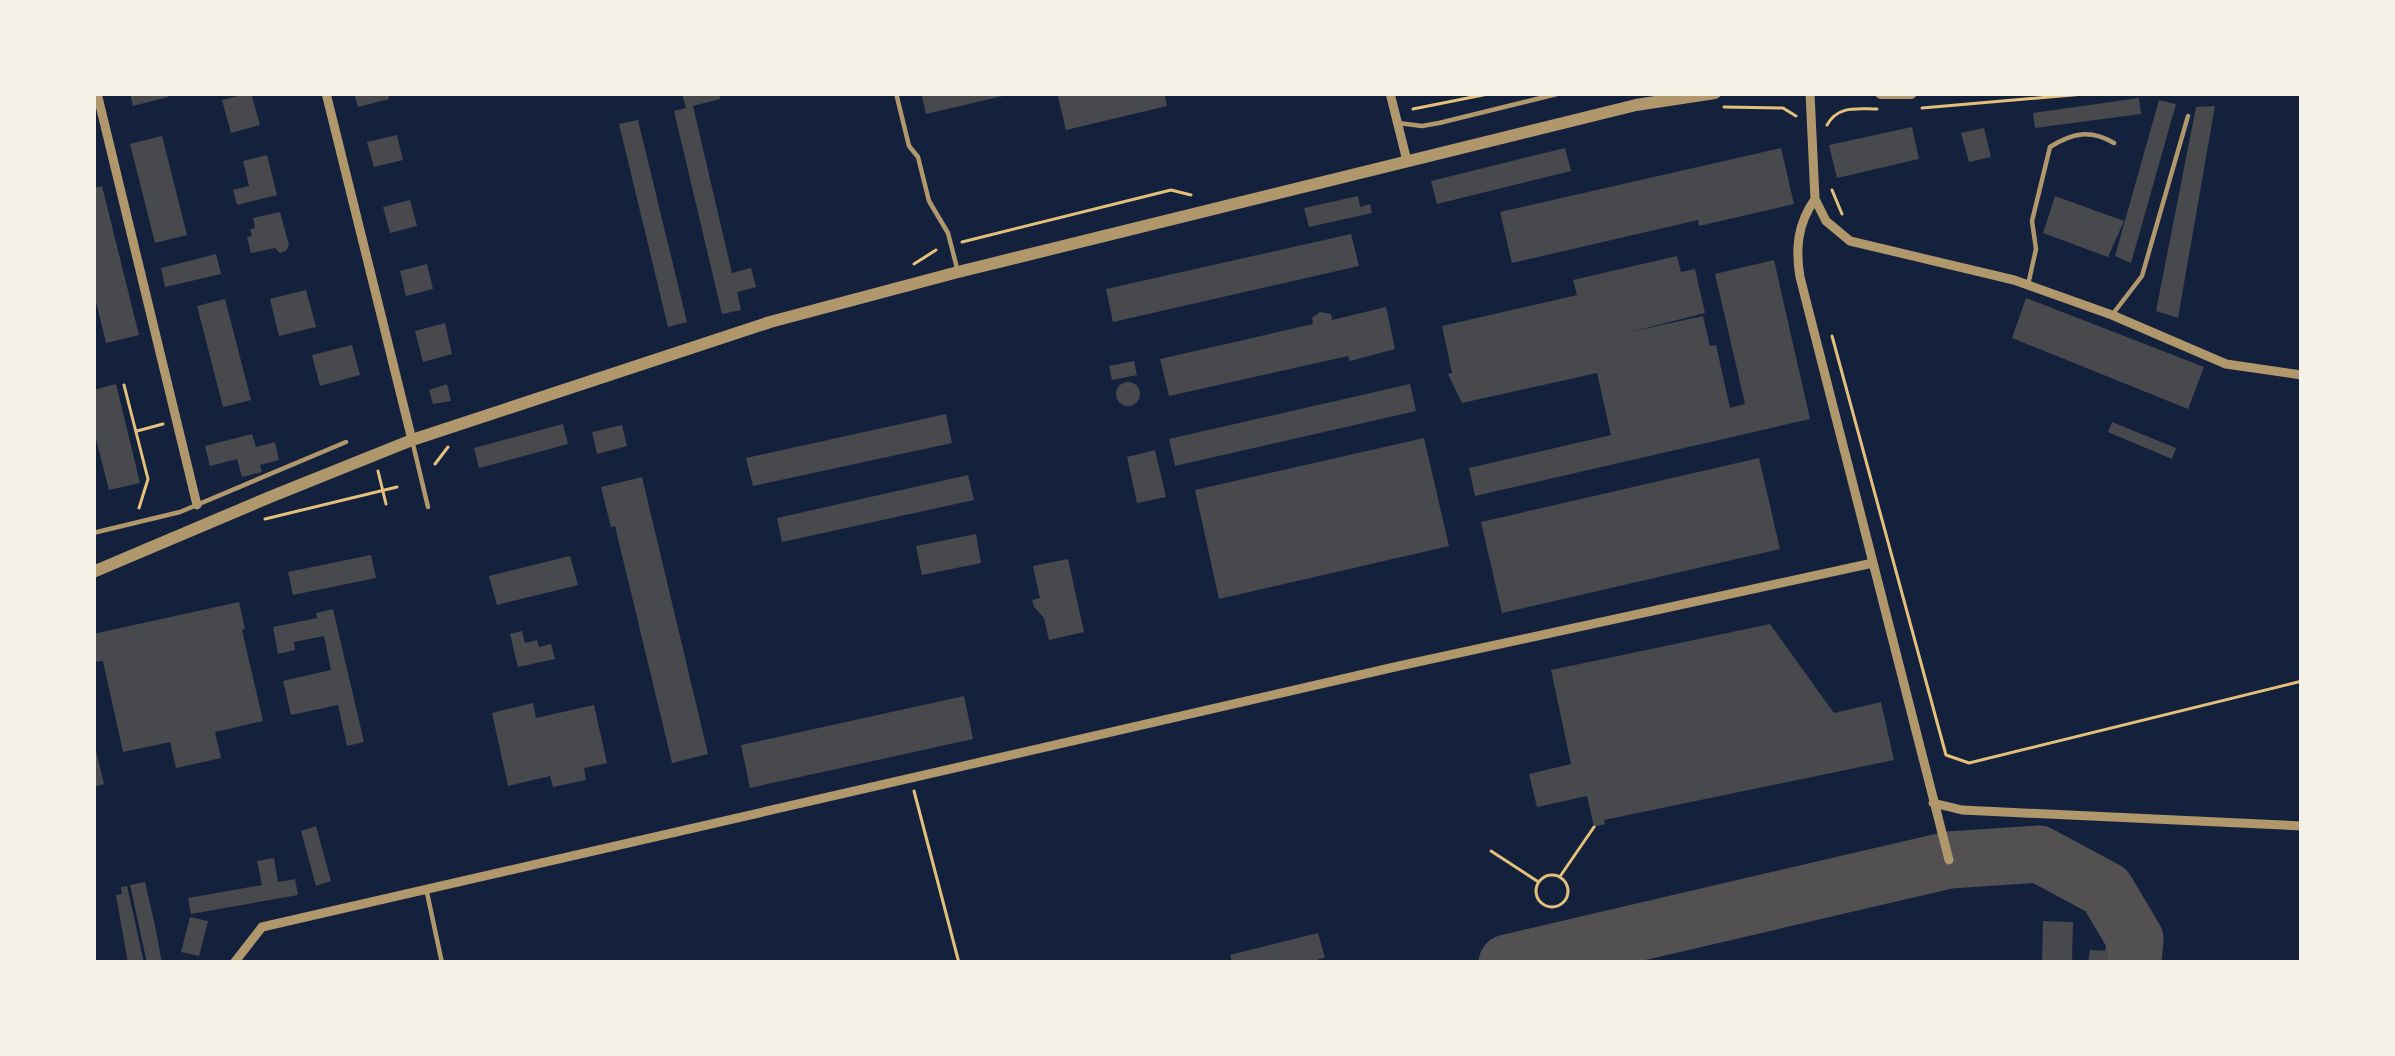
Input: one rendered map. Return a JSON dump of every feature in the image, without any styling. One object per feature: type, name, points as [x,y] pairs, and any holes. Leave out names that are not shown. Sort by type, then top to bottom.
[{"type":"street","points":[[97,93],[197,505]]},
{"type":"street","points":[[326,93],[412,440]]},
{"type":"street","points":[[1390,93],[1407,161]]},
{"type":"street","points":[[93,572],[412,440],[770,322],[1636,105],[1715,93]]},
{"type":"street","points":[[1810,93],[1815,199],[1826,220],[1850,241],[2028,285],[2226,364],[2302,375]]},
{"type":"street","points":[[1881,93],[1911,93]]},
{"type":"street","points":[[93,146],[109,142]]},
{"type":"street","points":[[1815,199],[1800,230],[1798,265],[1949,860]]},
{"type":"street","points":[[234,963],[262,927],[1400,666],[1873,563]]},
{"type":"street","points":[[1933,803],[1963,810],[2302,826]]},
{"type":"lane","points":[[896,93],[909,146],[918,157],[929,201],[948,233],[958,272]]},
{"type":"lane","points":[[1398,123],[1438,124],[1561,93]]},
{"type":"lane","points":[[2112,316],[2142,276],[2188,116]]},
{"type":"lane","points":[[2028,285],[2036,249],[2032,221],[2050,147],[2070,134],[2099,134],[2114,143]]},
{"type":"lane","points":[[412,440],[428,507]]},
{"type":"lane","points":[[93,533],[180,512],[346,442]]},
{"type":"lane","points":[[426,888],[442,963]]},
{"type":"path","points":[[1405,110],[1493,93]]},
{"type":"path","points":[[1907,108],[2096,93]]},
{"type":"path","points":[[1739,106],[1783,108],[1796,115],[1800,127]]},
{"type":"path","points":[[1823,132],[1842,110],[1887,109]]},
{"type":"path","points":[[1829,184],[1846,226]]},
{"type":"path","points":[[908,268],[940,247],[1171,190],[1200,198]]},
{"type":"path","points":[[1832,335],[1946,755],[1969,763],[2302,681]]},
{"type":"path","points":[[124,385],[148,479],[137,511]]},
{"type":"path","points":[[136,432],[164,424]]},
{"type":"path","points":[[378,470],[386,504]]},
{"type":"path","points":[[264,519],[398,487]]},
{"type":"path","points":[[910,778],[958,963]]},
{"type":"path","points":[[1560,877],[1594,827]]},
{"type":"path","points":[[1491,851],[1538,883]]},
{"type":"path","points":[[1548,875],[1560,877],[1566,882],[1568,898],[1548,908],[1536,898],[1538,883],[1548,875]]},
{"type":"building","points":[[130,93],[167,93],[168,97],[133,106]]},
{"type":"building","points":[[251,93],[260,125],[231,133],[222,100]]},
{"type":"building","points":[[354,93],[388,93],[389,99],[358,107]]},
{"type":"building","points":[[682,93],[719,93],[720,99],[693,106],[732,273],[751,268],[756,287],[737,292],[741,310],[722,314],[674,111],[686,108]]},
{"type":"building","points":[[921,93],[1007,93],[1007,95],[926,114]]},
{"type":"building","points":[[1057,93],[1164,93],[1167,106],[1066,130]]},
{"type":"building","points":[[2139,98],[2141,114],[2035,128],[2033,113]]},
{"type":"building","points":[[2159,100],[2176,104],[2131,263],[2115,256]]},
{"type":"building","points":[[2215,106],[2178,318],[2156,311],[2196,107]]},
{"type":"building","points":[[638,120],[687,322],[668,327],[619,124]]},
{"type":"building","points":[[1912,127],[1919,159],[1837,178],[1829,145]]},
{"type":"building","points":[[1984,128],[1991,157],[1969,162],[1961,133]]},
{"type":"building","points":[[397,135],[403,160],[374,167],[367,142]]},
{"type":"building","points":[[162,136],[187,235],[155,243],[130,144]]},
{"type":"building","points":[[1565,148],[1571,171],[1437,204],[1431,181]]},
{"type":"building","points":[[1781,148],[1794,204],[1699,226],[1698,220],[1512,263],[1500,212]]},
{"type":"building","points":[[267,155],[277,195],[237,205],[233,190],[249,186],[243,161]]},
{"type":"building","points":[[102,186],[139,335],[106,343],[93,289],[93,188]]},
{"type":"building","points":[[1358,196],[1360,207],[1370,204],[1372,213],[1309,227],[1304,208]]},
{"type":"building","points":[[2055,196],[2124,221],[2108,257],[2043,233]]},
{"type":"building","points":[[410,200],[417,226],[390,233],[383,207]]},
{"type":"building","points":[[280,212],[289,245],[286,251],[275,248],[251,253],[247,237],[255,228],[253,218]]},
{"type":"building","points":[[1351,234],[1359,266],[1113,322],[1106,289]]},
{"type":"building","points":[[216,254],[221,274],[165,287],[161,268]]},
{"type":"building","points":[[1677,256],[1681,272],[1695,269],[1705,313],[1630,332],[1703,316],[1710,346],[1716,345],[1730,408],[1745,404],[1715,274],[1774,260],[1810,419],[1475,496],[1469,468],[1611,435],[1597,373],[1462,403],[1448,374],[1452,373],[1442,326],[1577,295],[1573,280]]},
{"type":"building","points":[[427,264],[433,289],[406,296],[400,271]]},
{"type":"building","points":[[306,290],[316,327],[279,336],[270,299]]},
{"type":"building","points":[[2026,298],[2204,367],[2188,409],[2012,338]]},
{"type":"building","points":[[225,299],[251,400],[223,407],[197,306]]},
{"type":"building","points":[[1386,307],[1395,349],[1169,396],[1160,359],[1313,324],[1312,318],[1320,312],[1331,314],[1332,320]]},
{"type":"building","points":[[445,323],[452,354],[423,362],[415,331]]},
{"type":"building","points":[[352,345],[360,375],[320,386],[312,355]]},
{"type":"building","points":[[1134,361],[1137,375],[1112,380],[1109,366]]},
{"type":"building","points":[[1128,382],[1140,394],[1128,406],[1116,394]]},
{"type":"building","points":[[116,384],[140,483],[109,490],[93,427],[93,390]]},
{"type":"building","points":[[447,384],[451,401],[433,404],[429,390]]},
{"type":"building","points":[[1410,384],[1416,411],[1175,466],[1169,439]]},
{"type":"building","points":[[946,414],[952,443],[753,486],[746,458]]},
{"type":"building","points":[[2112,422],[2176,448],[2172,459],[2108,432]]},
{"type":"building","points":[[563,424],[568,444],[479,468],[474,448]]},
{"type":"building","points":[[622,425],[627,446],[597,454],[592,432]]},
{"type":"building","points":[[252,434],[256,447],[275,442],[279,460],[260,465],[262,472],[242,477],[237,459],[210,466],[205,446]]},
{"type":"building","points":[[1424,438],[1449,546],[1219,599],[1195,490]]},
{"type":"building","points":[[1155,450],[1166,497],[1137,503],[1127,457]]},
{"type":"building","points":[[1759,458],[1780,549],[1502,613],[1481,522]]},
{"type":"building","points":[[968,475],[974,500],[782,542],[777,518]]},
{"type":"building","points":[[642,477],[708,754],[672,763],[615,526],[611,527],[601,487]]},
{"type":"building","points":[[976,534],[981,563],[922,575],[916,546]]},
{"type":"building","points":[[371,555],[376,578],[293,595],[288,572]]},
{"type":"building","points":[[570,556],[578,585],[497,605],[489,576]]},
{"type":"building","points":[[1068,559],[1084,632],[1049,640],[1044,618],[1032,600],[1040,598],[1033,566]]},
{"type":"building","points":[[239,602],[263,721],[215,732],[221,758],[176,768],[170,742],[123,752],[103,661],[93,662],[93,634]]},
{"type":"building","points":[[333,609],[364,742],[347,746],[338,705],[291,715],[283,681],[331,670],[324,636],[294,642],[295,650],[278,654],[273,627],[317,618],[316,613]]},
{"type":"building","points":[[1770,624],[1834,713],[1881,702],[1894,760],[1604,820],[1605,824],[1594,827],[1587,796],[1537,807],[1529,774],[1571,764],[1551,670]]},
{"type":"building","points":[[522,631],[525,643],[551,644],[555,659],[518,667],[510,634]]},
{"type":"building","points":[[964,696],[973,739],[750,788],[741,745]]},
{"type":"building","points":[[533,703],[536,718],[594,705],[607,763],[584,768],[586,780],[553,787],[550,776],[508,786],[492,713]]},
{"type":"building","points":[[93,739],[104,784],[93,787]]},
{"type":"building","points":[[316,826],[331,881],[316,886],[301,831]]},
{"type":"building","points":[[274,858],[278,882],[295,879],[298,895],[191,914],[188,898],[262,885],[257,861]]},
{"type":"building","points":[[145,882],[162,963],[147,963],[130,885]]},
{"type":"building","points":[[127,886],[144,963],[128,963],[116,895]]},
{"type":"building","points":[[190,917],[208,921],[199,956],[181,952]]},
{"type":"building","points":[[2043,921],[2073,922],[2072,963],[2042,963]]},
{"type":"building","points":[[1318,933],[1325,958],[1318,959],[1319,963],[1232,963],[1230,955]]},
{"type":"building","points":[[2090,950],[2108,951],[2108,963],[2088,963]]},
{"type":"taxiway","points":[[1507,963],[1949,860],[2039,854],[2106,890],[2135,939],[2133,963]]}]
